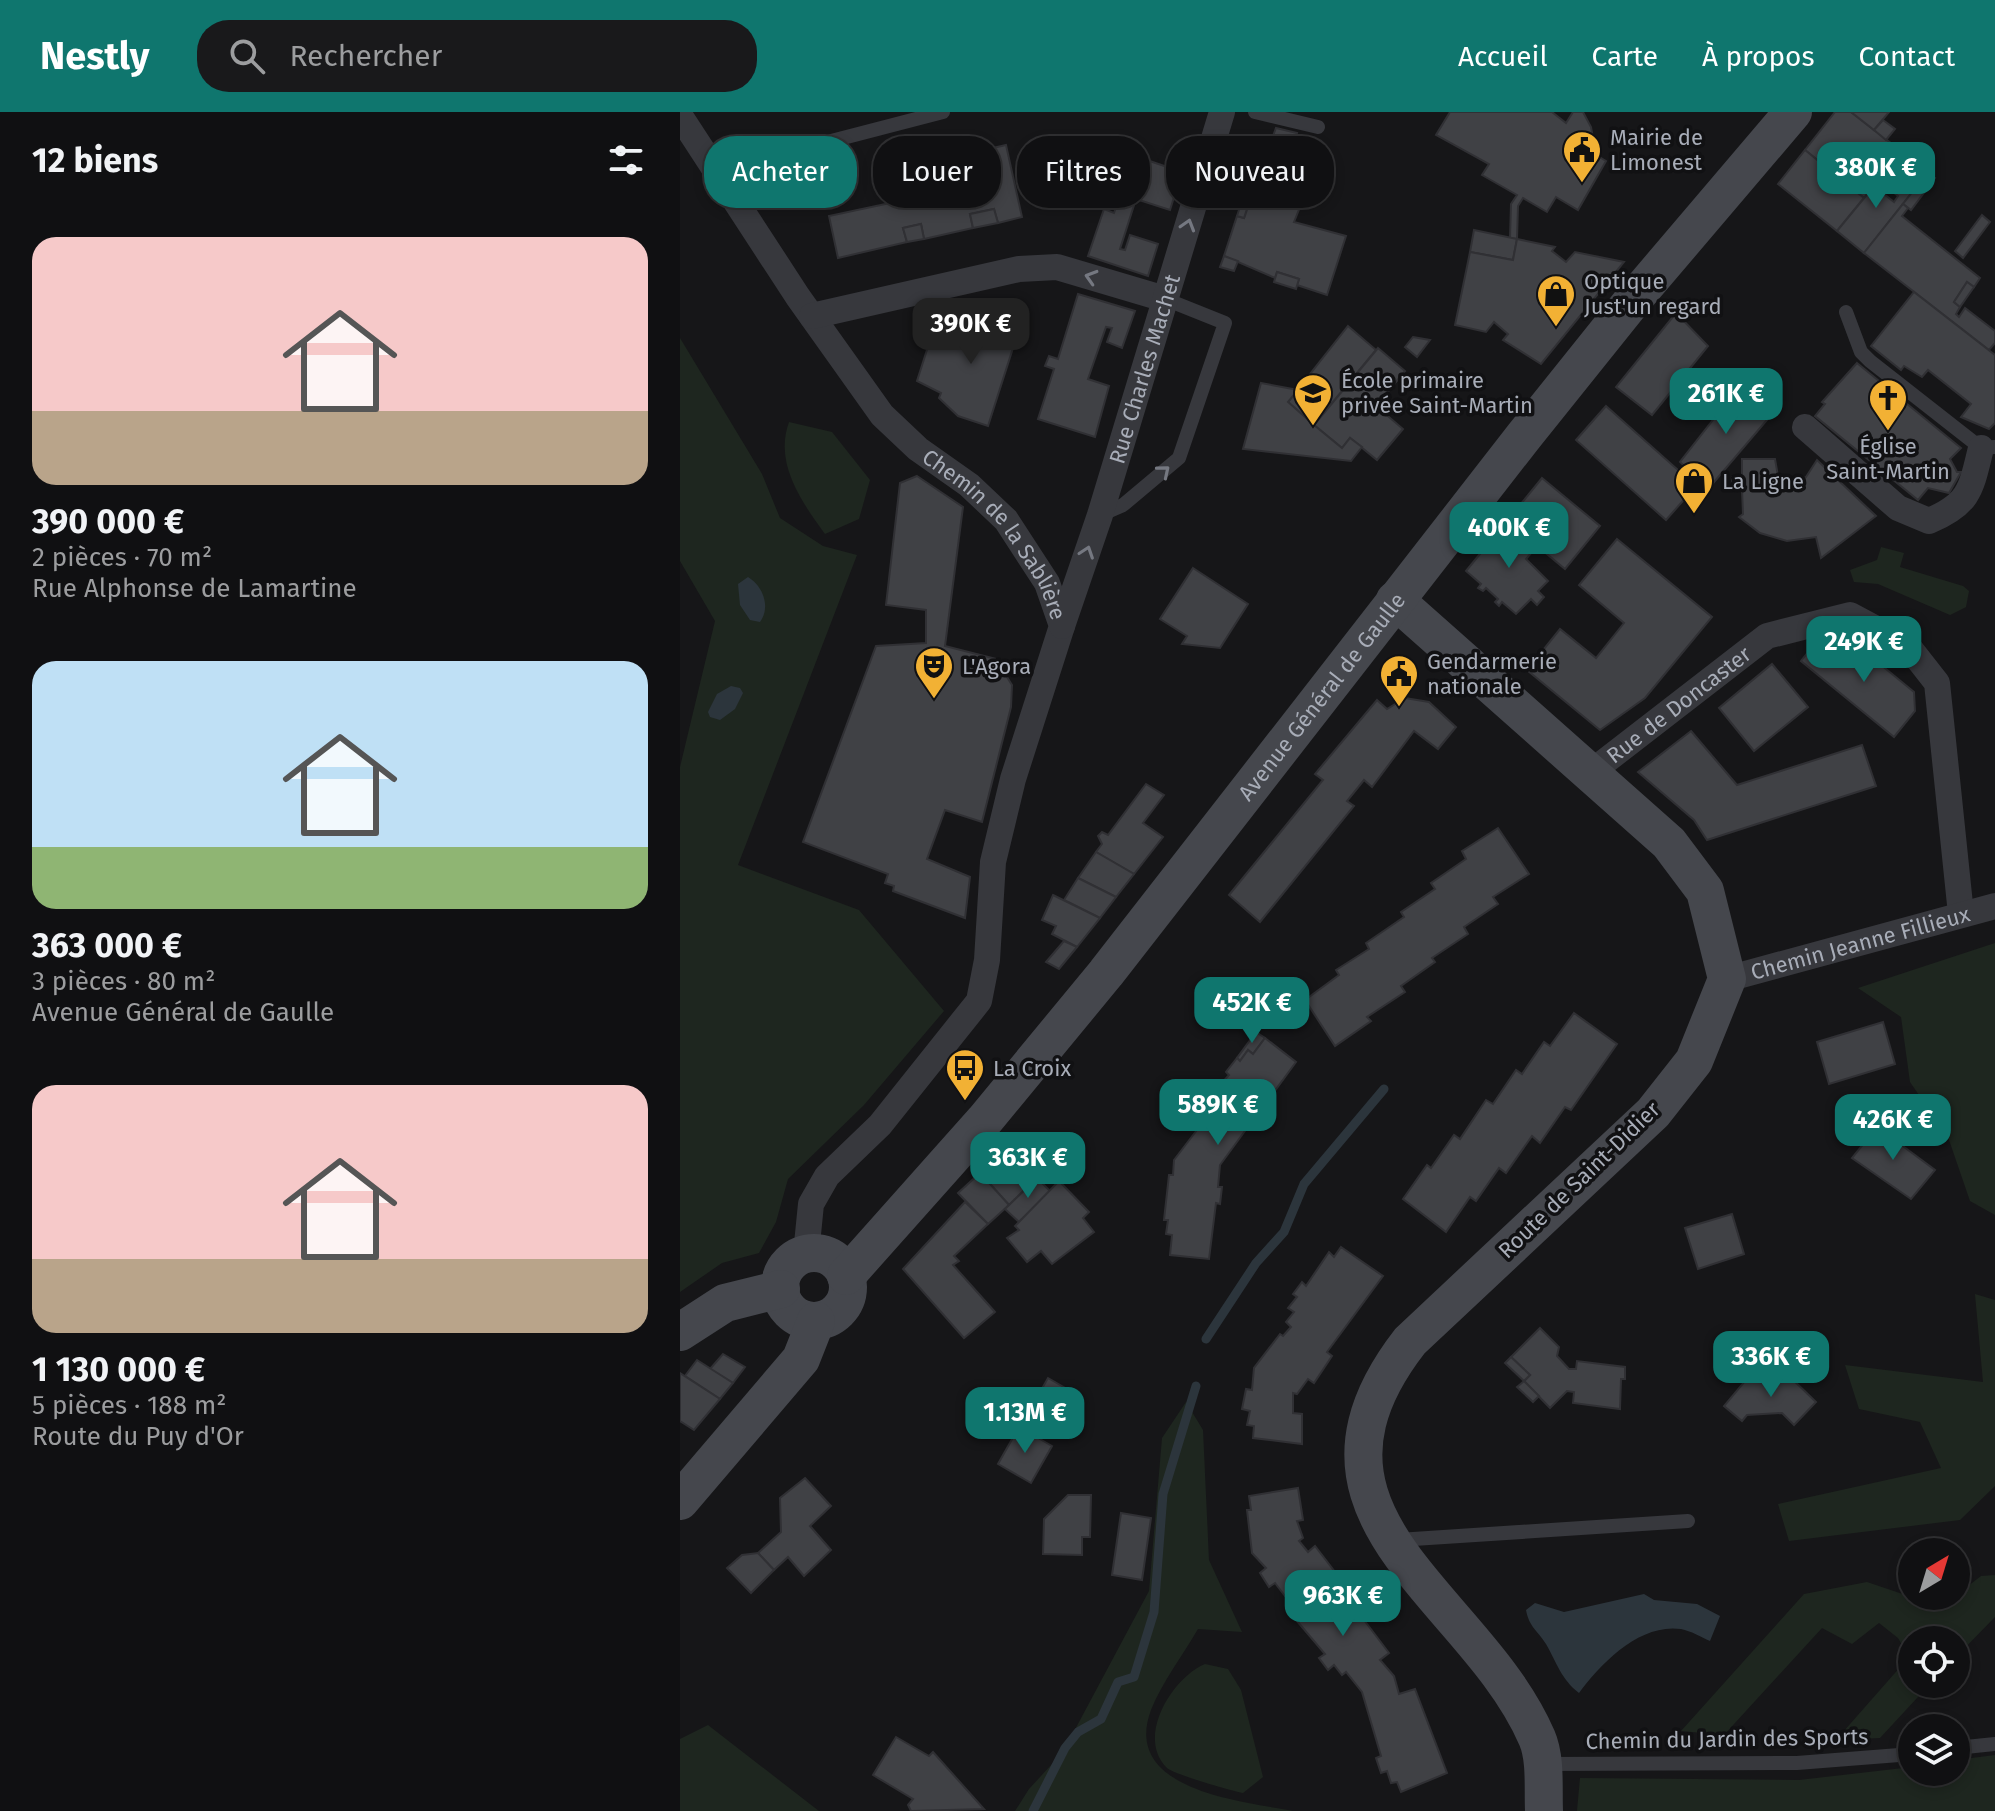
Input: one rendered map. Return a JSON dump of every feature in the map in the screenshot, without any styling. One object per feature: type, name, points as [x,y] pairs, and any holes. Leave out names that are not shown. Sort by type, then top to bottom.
[{"type":"main road","name":"Avenue Général de Gaulle","points":[[846,1276],[974,1133],[1106,973],[1395,600],[1633,300],[1793,112]]},
{"type":"main road","points":[[1395,600],[1669,843],[1705,891],[1727,979]]},
{"type":"main road","name":"Route de Saint-Didier","points":[[1544,1811],[1538,1740],[1496,1671],[1389,1541],[1372,1510],[1362,1458],[1367,1416],[1386,1372],[1410,1341],[1653,1113],[1694,1061],[1727,979]]},
{"type":"main road","points":[[806,1254],[828,1256],[841,1265],[846,1276],[845,1301],[836,1313],[816,1321],[799,1317],[789,1310],[781,1289],[789,1265],[806,1254]]},
{"type":"main road","points":[[680,1332],[725,1303],[781,1289]]},
{"type":"main road","points":[[680,1501],[801,1359],[816,1321]]},
{"type":"street","name":"Rue Charles Machet","points":[[1062,626],[1100,515],[1222,112]]},
{"type":"street","name":"Chemin de la Sablière","points":[[680,116],[704,153]]},
{"type":"street","name":"Chemin de la Sablière","points":[[740,208],[882,415],[1006,520],[1047,583],[1062,626],[1013,779],[993,862],[987,960],[979,1001],[880,1125],[827,1176],[811,1204],[806,1254]]},
{"type":"street","points":[[812,316],[1019,269],[1057,267],[1165,299]]},
{"type":"street","points":[[1805,427],[1898,508],[1929,521],[1955,510],[1972,485],[1988,448]]},
{"type":"street","name":"Rue de Doncaster","points":[[1590,773],[1767,636],[1850,615],[1908,646],[1937,683],[1961,914]]},
{"type":"street","name":"Chemin Jeanne Fillieux","points":[[1727,979],[1995,906]]},
{"type":"lane","points":[[851,136],[943,112]]},
{"type":"lane","points":[[1255,112],[1318,127]]},
{"type":"lane","points":[[1100,515],[1123,505],[1179,458],[1225,323],[1165,299]]},
{"type":"lane","points":[[1846,312],[1861,352],[1870,361],[1988,448]]},
{"type":"lane","points":[[1389,1541],[1688,1521]]},
{"type":"lane","points":[[1970,1747],[1995,1744]]},
{"type":"lane","name":"Chemin du Jardin des Sports","points":[[1542,1763],[1784,1763],[1898,1755]]},
{"type":"shaded area","points":[[680,338],[762,474],[780,518],[823,546],[857,555],[738,865],[859,910],[944,1011],[864,1105],[788,1179],[776,1222],[759,1253],[722,1263],[680,1292],[680,767],[715,621],[680,561]]},
{"type":"shaded area","points":[[789,422],[832,432],[870,480],[859,519],[825,534],[799,495],[787,467],[785,437]]},
{"type":"shaded area","points":[[1881,547],[1904,553],[1900,567],[1963,586],[1969,591],[1966,607],[1950,615],[1878,584],[1854,582],[1850,570],[1877,560]]},
{"type":"shaded area","points":[[748,577],[764,597],[765,610],[760,622],[750,620],[740,605],[738,584]]},
{"type":"shaded area","points":[[731,686],[740,688],[743,693],[735,709],[720,720],[710,717],[708,712],[717,694]]},
{"type":"shaded area","points":[[1995,943],[1995,1215],[1970,1201],[1948,1137],[1910,1082],[1901,1017],[1858,988]]},
{"type":"shaded area","points":[[1975,1294],[1995,1300],[1995,1486],[1960,1520],[1789,1541],[1778,1504],[1941,1468],[1920,1422],[1859,1409],[1845,1365],[1983,1382]]},
{"type":"shaded area","points":[[1186,1402],[1203,1430],[1209,1560],[1242,1632],[1198,1629],[1151,1710],[1146,1737],[1153,1758],[1169,1774],[1191,1787],[1217,1796],[1293,1811],[1015,1811],[1029,1789],[1063,1752],[1149,1591],[1162,1438]]},
{"type":"shaded area","points":[[1995,1575],[1995,1617],[1970,1643],[1970,1626],[1898,1626],[1898,1638],[1879,1623],[1852,1644],[1822,1628],[1724,1735],[1681,1731],[1804,1594],[1867,1582],[1898,1592],[1898,1610],[1970,1610],[1970,1585],[1981,1576]]},
{"type":"shaded area","points":[[1644,1594],[1654,1600],[1697,1604],[1720,1616],[1710,1641],[1681,1629],[1651,1632],[1610,1658],[1579,1693],[1564,1676],[1526,1610],[1535,1603],[1564,1612]]},
{"type":"shaded area","points":[[1205,1664],[1228,1669],[1241,1690],[1263,1777],[1243,1793],[1172,1771],[1158,1755],[1155,1740],[1162,1709],[1181,1681]]},
{"type":"shaded area","points":[[1898,1670],[1898,1698],[1917,1698],[1902,1714],[1898,1714],[1898,1719],[1880,1738],[1836,1740]]},
{"type":"shaded area","points":[[708,1725],[819,1811],[680,1811],[680,1739]]},
{"type":"shaded area","points":[[1995,1755],[1995,1811],[1577,1811],[1580,1778],[1799,1780],[1898,1769],[1898,1786],[1970,1786],[1970,1758]]},
{"type":"building","points":[[1450,112],[1552,112],[1566,123],[1573,112],[1583,112],[1591,127],[1596,155],[1606,161],[1578,210],[1556,197],[1547,212],[1523,198],[1518,206],[1517,239],[1510,238],[1511,204],[1517,195],[1482,175],[1489,164],[1436,135]]},
{"type":"building","points":[[1835,112],[1851,112],[1901,151],[1864,198],[1805,150]],"holes":[[[1868,158],[1876,164],[1862,181],[1855,175]]]},
{"type":"building","points":[[1851,112],[1889,112],[1874,130]]},
{"type":"building","points":[[1883,120],[1895,129],[1886,140],[1874,130]]},
{"type":"building","points":[[1276,128],[1297,133],[1296,136],[1273,136]]},
{"type":"building","points":[[1006,145],[1017,208],[1020,208],[1022,217],[998,223],[994,209],[970,214],[973,228],[924,239],[921,224],[903,228],[907,242],[838,258],[829,216],[873,207],[1001,208],[1001,146]]},
{"type":"building","points":[[1805,150],[1864,198],[1837,231],[1778,184]]},
{"type":"building","points":[[1150,161],[1166,167],[1166,208],[1170,210],[1150,204]]},
{"type":"building","points":[[1890,165],[1917,186],[1864,253],[1837,231],[1874,186],[1894,202],[1898,196],[1878,180]]},
{"type":"building","points":[[1927,173],[1935,178],[1911,210],[1903,204]]},
{"type":"building","points":[[1903,204],[1908,208],[1902,216],[1980,278],[1974,287],[1967,282],[1954,302],[1960,307],[1956,314],[1959,317],[1965,308],[1995,331],[1995,343],[1989,350],[1864,253]]},
{"type":"building","points":[[1116,208],[1133,208],[1120,249],[1125,250],[1130,235],[1158,244],[1148,276],[1088,256],[1104,209],[1114,213]]},
{"type":"building","points":[[1240,208],[1247,208],[1244,218],[1237,216]]},
{"type":"building","points":[[1247,208],[1300,208],[1294,222],[1346,236],[1327,295],[1297,285],[1299,279],[1277,272],[1275,278],[1224,256],[1237,216],[1244,218]]},
{"type":"building","points":[[994,209],[998,223],[973,228],[970,214]]},
{"type":"building","points":[[1982,215],[1990,222],[1963,258],[1955,251]]},
{"type":"building","points":[[921,224],[924,239],[907,242],[903,228]]},
{"type":"building","points":[[1474,230],[1517,239],[1513,260],[1470,252]]},
{"type":"building","points":[[1517,239],[1555,247],[1552,251],[1566,262],[1575,252],[1624,262],[1541,364],[1503,340],[1508,334],[1494,322],[1486,332],[1455,325],[1470,252],[1513,260]]},
{"type":"building","points":[[1224,256],[1238,261],[1234,271],[1220,267]]},
{"type":"building","points":[[1277,272],[1299,279],[1296,289],[1274,282]]},
{"type":"building","points":[[1967,282],[1974,287],[1960,307],[1954,302]]},
{"type":"building","points":[[1914,292],[1995,355],[1995,423],[1989,429],[1961,417],[1971,404],[1928,370],[1922,377],[1904,366],[1901,370],[1871,346]]},
{"type":"building","points":[[1078,294],[1135,311],[1122,348],[1107,342],[1112,328],[1106,327],[1088,379],[1109,386],[1095,437],[1038,419],[1054,369],[1045,366],[1049,356],[1058,359]]},
{"type":"building","points":[[992,313],[1021,323],[988,426],[958,416],[939,398],[941,393],[917,381],[933,331],[958,339],[965,320],[979,324],[983,315],[990,318]]},
{"type":"building","points":[[1676,313],[1708,346],[1652,415],[1616,387]]},
{"type":"building","points":[[1348,326],[1376,350],[1314,425],[1288,402]]},
{"type":"building","points":[[1413,337],[1430,340],[1417,357],[1405,347]]},
{"type":"building","points":[[1378,348],[1405,371],[1376,406],[1403,429],[1377,460],[1350,438],[1342,448],[1314,425]]},
{"type":"building","name":"Église Saint-Martin","points":[[1857,363],[1961,448],[1950,459],[1957,472],[1961,472],[1949,493],[1928,488],[1918,500],[1815,416],[1825,404],[1822,402]]},
{"type":"building","points":[[1261,383],[1298,390],[1288,402],[1342,448],[1350,438],[1362,447],[1351,461],[1243,449]]},
{"type":"building","points":[[1742,383],[1772,414],[1709,488],[1680,462]]},
{"type":"building","points":[[1606,406],[1696,486],[1666,520],[1576,440]]},
{"type":"building","points":[[1742,459],[1775,459],[1778,476],[1794,483],[1806,477],[1817,460],[1876,516],[1821,558],[1816,537],[1787,541],[1760,533],[1739,517],[1743,514],[1742,490],[1732,491],[1732,477],[1742,477]]},
{"type":"building","name":"L'Agora","points":[[917,476],[963,507],[945,646],[1004,661],[1002,669],[1012,685],[1011,707],[982,822],[945,810],[927,859],[970,877],[965,918],[893,891],[894,886],[885,883],[888,874],[803,842],[876,646],[926,643],[926,610],[886,605],[900,483]]},
{"type":"building","points":[[1542,478],[1600,526],[1565,569],[1507,521]]},
{"type":"building","points":[[1507,521],[1537,546],[1526,559],[1548,581],[1538,591],[1544,597],[1537,605],[1531,599],[1516,614],[1502,602],[1499,606],[1495,602],[1498,599],[1486,588],[1483,591],[1478,588],[1481,584],[1466,571]]},
{"type":"building","points":[[1617,539],[1712,617],[1645,698],[1600,730],[1527,670],[1560,629],[1596,658],[1624,623],[1579,585]]},
{"type":"building","points":[[1193,568],[1248,604],[1220,648],[1182,644],[1187,636],[1160,619]]},
{"type":"building","points":[[1853,642],[1914,692],[1915,711],[1894,737],[1801,661],[1809,651]]},
{"type":"building","points":[[1772,664],[1808,707],[1754,751],[1719,708]]},
{"type":"building","points":[[1405,698],[1429,702],[1456,727],[1438,749],[1414,731],[1372,787],[1364,780],[1347,801],[1354,806],[1260,922],[1229,895],[1323,780],[1315,774],[1377,700],[1387,709]]},
{"type":"building","points":[[1691,731],[1737,785],[1862,745],[1876,786],[1707,840],[1694,820],[1638,772]]},
{"type":"building","points":[[1146,784],[1164,795],[1143,823],[1163,837],[1134,874],[1096,852],[1102,844],[1098,836],[1102,832],[1108,835]]},
{"type":"building","points":[[1498,828],[1529,874],[1493,897],[1498,904],[1464,927],[1468,934],[1432,958],[1435,962],[1401,986],[1405,992],[1367,1017],[1371,1021],[1335,1046],[1305,1000],[1339,975],[1336,970],[1369,949],[1366,943],[1404,917],[1401,912],[1435,889],[1431,883],[1466,859],[1462,851]]},
{"type":"building","points":[[1096,852],[1134,874],[1116,897],[1078,878]]},
{"type":"building","points":[[1078,878],[1116,897],[1100,918],[1064,900]]},
{"type":"building","points":[[1053,895],[1100,918],[1077,947],[1052,934],[1056,926],[1042,920]]},
{"type":"building","points":[[1064,941],[1077,947],[1059,969],[1046,962]]},
{"type":"building","points":[[1574,1013],[1617,1044],[1571,1110],[1565,1107],[1540,1143],[1532,1136],[1506,1173],[1499,1168],[1476,1201],[1470,1197],[1446,1232],[1403,1199],[1427,1165],[1431,1168],[1454,1135],[1460,1139],[1486,1100],[1493,1104],[1516,1070],[1522,1074],[1544,1042],[1550,1046]]},
{"type":"building","points":[[1883,1022],[1895,1064],[1829,1084],[1817,1042]]},
{"type":"building","points":[[1256,1032],[1265,1038],[1253,1054],[1248,1050],[1240,1061],[1237,1058]]},
{"type":"building","points":[[1265,1038],[1296,1062],[1263,1107],[1266,1109],[1256,1123],[1253,1120],[1220,1165],[1218,1187],[1222,1187],[1220,1204],[1216,1203],[1209,1259],[1170,1255],[1172,1235],[1166,1234],[1168,1220],[1164,1220],[1169,1175],[1173,1175],[1174,1160],[1200,1126],[1195,1122],[1203,1111],[1199,1109],[1229,1075],[1226,1072],[1248,1050],[1253,1054]]},
{"type":"building","points":[[1873,1124],[1935,1170],[1911,1199],[1852,1158],[1865,1142],[1860,1138]]},
{"type":"building","points":[[1006,1149],[1037,1178],[1009,1205],[980,1173]]},
{"type":"building","points":[[980,1173],[1009,1205],[988,1224],[958,1193]]},
{"type":"building","points":[[1037,1178],[1051,1192],[1019,1222],[1005,1209]]},
{"type":"building","points":[[1059,1181],[1089,1212],[1083,1218],[1094,1232],[1052,1264],[1041,1251],[1027,1262],[1007,1238],[1019,1230],[1015,1226]]},
{"type":"building","points":[[965,1202],[988,1224],[954,1256],[959,1261],[953,1265],[995,1312],[964,1338],[903,1269]]},
{"type":"building","points":[[1732,1214],[1744,1254],[1698,1269],[1685,1228]]},
{"type":"building","points":[[1341,1247],[1383,1276],[1327,1352],[1332,1356],[1314,1383],[1308,1379],[1297,1394],[1293,1393],[1293,1413],[1302,1414],[1302,1444],[1253,1438],[1254,1426],[1247,1425],[1250,1411],[1242,1409],[1246,1389],[1252,1390],[1254,1368],[1280,1334],[1283,1336],[1291,1327],[1286,1322],[1294,1312],[1288,1308],[1297,1297],[1293,1294],[1302,1282],[1306,1286],[1329,1252],[1334,1257]]},
{"type":"building","points":[[1540,1328],[1559,1347],[1557,1356],[1569,1369],[1576,1369],[1577,1361],[1625,1367],[1625,1379],[1621,1379],[1620,1409],[1573,1403],[1574,1392],[1567,1391],[1550,1408],[1524,1381],[1530,1375],[1511,1357]]},
{"type":"building","points":[[723,1354],[745,1367],[733,1383],[710,1369]]},
{"type":"building","points":[[1511,1357],[1530,1375],[1524,1381],[1505,1363]]},
{"type":"building","points":[[697,1360],[733,1383],[720,1399],[685,1376]]},
{"type":"building","points":[[680,1373],[720,1399],[694,1430],[680,1421]]},
{"type":"building","points":[[1787,1374],[1816,1402],[1794,1425],[1782,1413],[1747,1415],[1742,1421],[1724,1406],[1750,1375],[1757,1380],[1781,1380]]},
{"type":"building","points":[[1048,1378],[1081,1397],[1060,1434],[1027,1415]]},
{"type":"building","points":[[1524,1381],[1539,1396],[1533,1402],[1517,1387]]},
{"type":"building","points":[[1019,1427],[1052,1446],[1031,1483],[998,1464]]},
{"type":"building","points":[[805,1478],[831,1506],[810,1526],[831,1550],[804,1576],[788,1557],[774,1570],[758,1553],[781,1532],[780,1498]]},
{"type":"building","points":[[1298,1488],[1303,1520],[1297,1521],[1303,1538],[1299,1541],[1308,1552],[1315,1546],[1335,1572],[1330,1575],[1389,1653],[1380,1660],[1394,1676],[1399,1694],[1415,1689],[1447,1773],[1401,1792],[1397,1782],[1391,1783],[1387,1771],[1381,1773],[1376,1758],[1381,1756],[1362,1692],[1346,1672],[1342,1675],[1334,1665],[1328,1670],[1319,1658],[1325,1654],[1297,1621],[1303,1616],[1290,1593],[1285,1596],[1275,1583],[1269,1587],[1260,1573],[1266,1568],[1252,1553],[1247,1510],[1251,1510],[1249,1496]]},
{"type":"building","points":[[1068,1495],[1091,1495],[1090,1537],[1082,1537],[1082,1555],[1043,1554],[1044,1519]]},
{"type":"building","points":[[1121,1513],[1151,1518],[1142,1580],[1112,1575]]},
{"type":"building","points":[[758,1553],[774,1570],[751,1593],[727,1568],[742,1555]]},
{"type":"building","points":[[896,1737],[929,1756],[933,1752],[984,1809],[911,1811],[908,1805],[913,1799],[873,1775]]},
{"type":"waterway","points":[[1206,1339],[1256,1263],[1284,1232],[1304,1184],[1384,1089]]},
{"type":"waterway","points":[[1033,1811],[1065,1748],[1078,1732],[1101,1719],[1118,1682],[1134,1677],[1154,1612],[1163,1494],[1196,1386]]},
{"type":"place","name":"Mairie de Limonest","points":[[1582,184]]},
{"type":"place","name":"Optique Just'un regard","points":[[1556,328]]},
{"type":"place","name":"École primaire privée Saint-Martin","points":[[1313,427]]},
{"type":"place","name":"Église Saint-Martin","points":[[1888,432]]},
{"type":"place","name":"La Ligne","points":[[1694,515]]},
{"type":"place","name":"L'Agora","points":[[934,700]]},
{"type":"place","name":"Gendarmerie nationale","points":[[1399,708]]},
{"type":"place","name":"La Croix","points":[[965,1102]]}]
